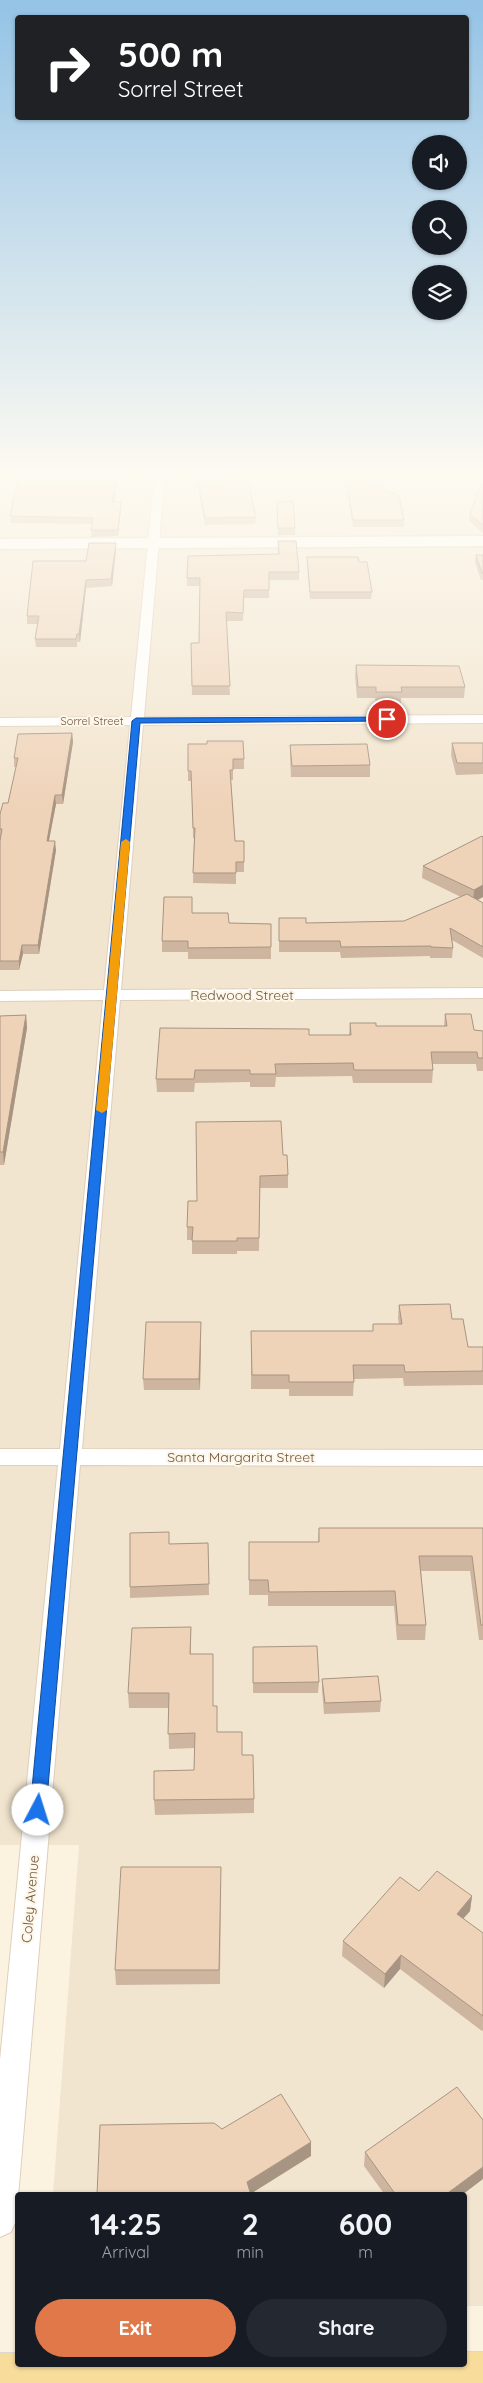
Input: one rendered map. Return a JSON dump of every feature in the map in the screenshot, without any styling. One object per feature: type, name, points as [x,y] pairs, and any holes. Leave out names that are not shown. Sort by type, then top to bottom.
[{"type":"main road","points":[[0,2377],[483,2376]]},
{"type":"street","name":"Coley Avenue","points":[[0,2221],[150,583]]},
{"type":"street","name":"Sorrel Street","points":[[0,722],[483,719]]},
{"type":"street","name":"Redwood Street","points":[[0,996],[483,993]]},
{"type":"street","name":"Santa Margarita Street","points":[[0,1458],[70,1456],[483,1458]]},
{"type":"shaded area","points":[[0,583],[483,583],[483,2306],[467,2306],[467,2192],[53,2192],[79,1845],[0,1845]]},
{"type":"building","points":[[31,583],[86,583],[79,634],[77,634],[76,639],[35,639],[39,616],[27,616]]},
{"type":"building","points":[[200,583],[269,583],[269,590],[244,590],[243,613],[226,612],[230,686],[192,686],[191,643],[199,643]]},
{"type":"building","points":[[309,583],[371,583],[372,592],[310,592]]},
{"type":"building","points":[[356,665],[459,666],[465,687],[401,687],[402,692],[376,692],[376,687],[358,687]]},
{"type":"building","points":[[72,733],[62,795],[55,795],[47,841],[55,841],[38,945],[22,945],[19,961],[0,961],[0,841],[2,829],[0,829],[0,814],[3,803],[8,803],[18,758],[14,758],[18,734]]},
{"type":"building","points":[[207,741],[243,741],[244,759],[233,759],[233,770],[230,770],[235,841],[244,841],[244,862],[236,862],[236,873],[193,873],[195,828],[193,828],[191,771],[188,771],[188,744],[207,744]]},
{"type":"building","points":[[452,743],[483,743],[483,763],[457,763]]},
{"type":"building","points":[[367,744],[370,765],[292,766],[290,745]]},
{"type":"building","points":[[482,836],[483,885],[474,890],[423,866]]},
{"type":"building","points":[[467,894],[483,903],[483,947],[450,928],[453,948],[431,946],[341,947],[340,941],[279,941],[279,918],[306,918],[306,923],[404,921]]},
{"type":"building","points":[[164,897],[192,897],[192,913],[228,913],[229,923],[271,924],[271,947],[188,948],[188,941],[162,941]]},
{"type":"building","points":[[445,1014],[471,1014],[474,1030],[483,1031],[483,1058],[478,1058],[477,1052],[431,1052],[433,1070],[354,1070],[353,1063],[275,1064],[276,1074],[250,1074],[250,1070],[195,1070],[194,1079],[156,1079],[160,1028],[309,1029],[309,1035],[351,1035],[350,1023],[376,1023],[376,1026],[447,1026]]},
{"type":"building","points":[[26,1015],[3,1152],[0,1152],[0,1016]]},
{"type":"building","points":[[281,1121],[283,1155],[287,1155],[288,1175],[260,1176],[259,1238],[237,1238],[237,1241],[192,1241],[193,1227],[187,1227],[188,1201],[197,1201],[196,1122]]},
{"type":"building","points":[[450,1304],[452,1319],[463,1319],[468,1347],[483,1347],[483,1371],[405,1372],[404,1365],[353,1365],[354,1382],[289,1382],[289,1375],[252,1375],[251,1331],[373,1331],[373,1324],[402,1324],[399,1305]]},
{"type":"building","points":[[146,1322],[201,1322],[199,1379],[143,1379]]},
{"type":"building","points":[[319,1528],[483,1528],[483,1625],[481,1625],[472,1556],[419,1556],[426,1625],[398,1625],[395,1591],[269,1592],[268,1580],[249,1580],[249,1542],[319,1542]]},
{"type":"building","points":[[169,1532],[169,1544],[208,1543],[209,1584],[130,1587],[130,1533]]},
{"type":"building","points":[[191,1627],[190,1654],[213,1654],[213,1706],[217,1706],[217,1732],[242,1732],[242,1755],[253,1755],[254,1799],[154,1800],[154,1771],[194,1770],[195,1733],[168,1734],[169,1693],[128,1693],[132,1628]]},
{"type":"building","points":[[317,1646],[319,1682],[253,1683],[253,1647]]},
{"type":"building","points":[[378,1676],[381,1701],[325,1703],[322,1679]]},
{"type":"building","points":[[121,1867],[221,1867],[219,1970],[115,1970]]},
{"type":"building","points":[[437,1871],[472,1896],[457,1914],[483,1933],[483,2016],[401,1955],[385,1974],[343,1941],[400,1877],[419,1891]]},
{"type":"building","points":[[457,2087],[483,2120],[483,2167],[449,2192],[394,2192],[365,2152]]},
{"type":"building","points":[[281,2094],[311,2142],[247,2182],[250,2192],[97,2192],[100,2125],[214,2123],[222,2129]]},
{"type":"slow traffic","points":[[102,1110],[126,842]]},
{"type":"route","points":[[38,1810],[136,721],[387,719]]}]
